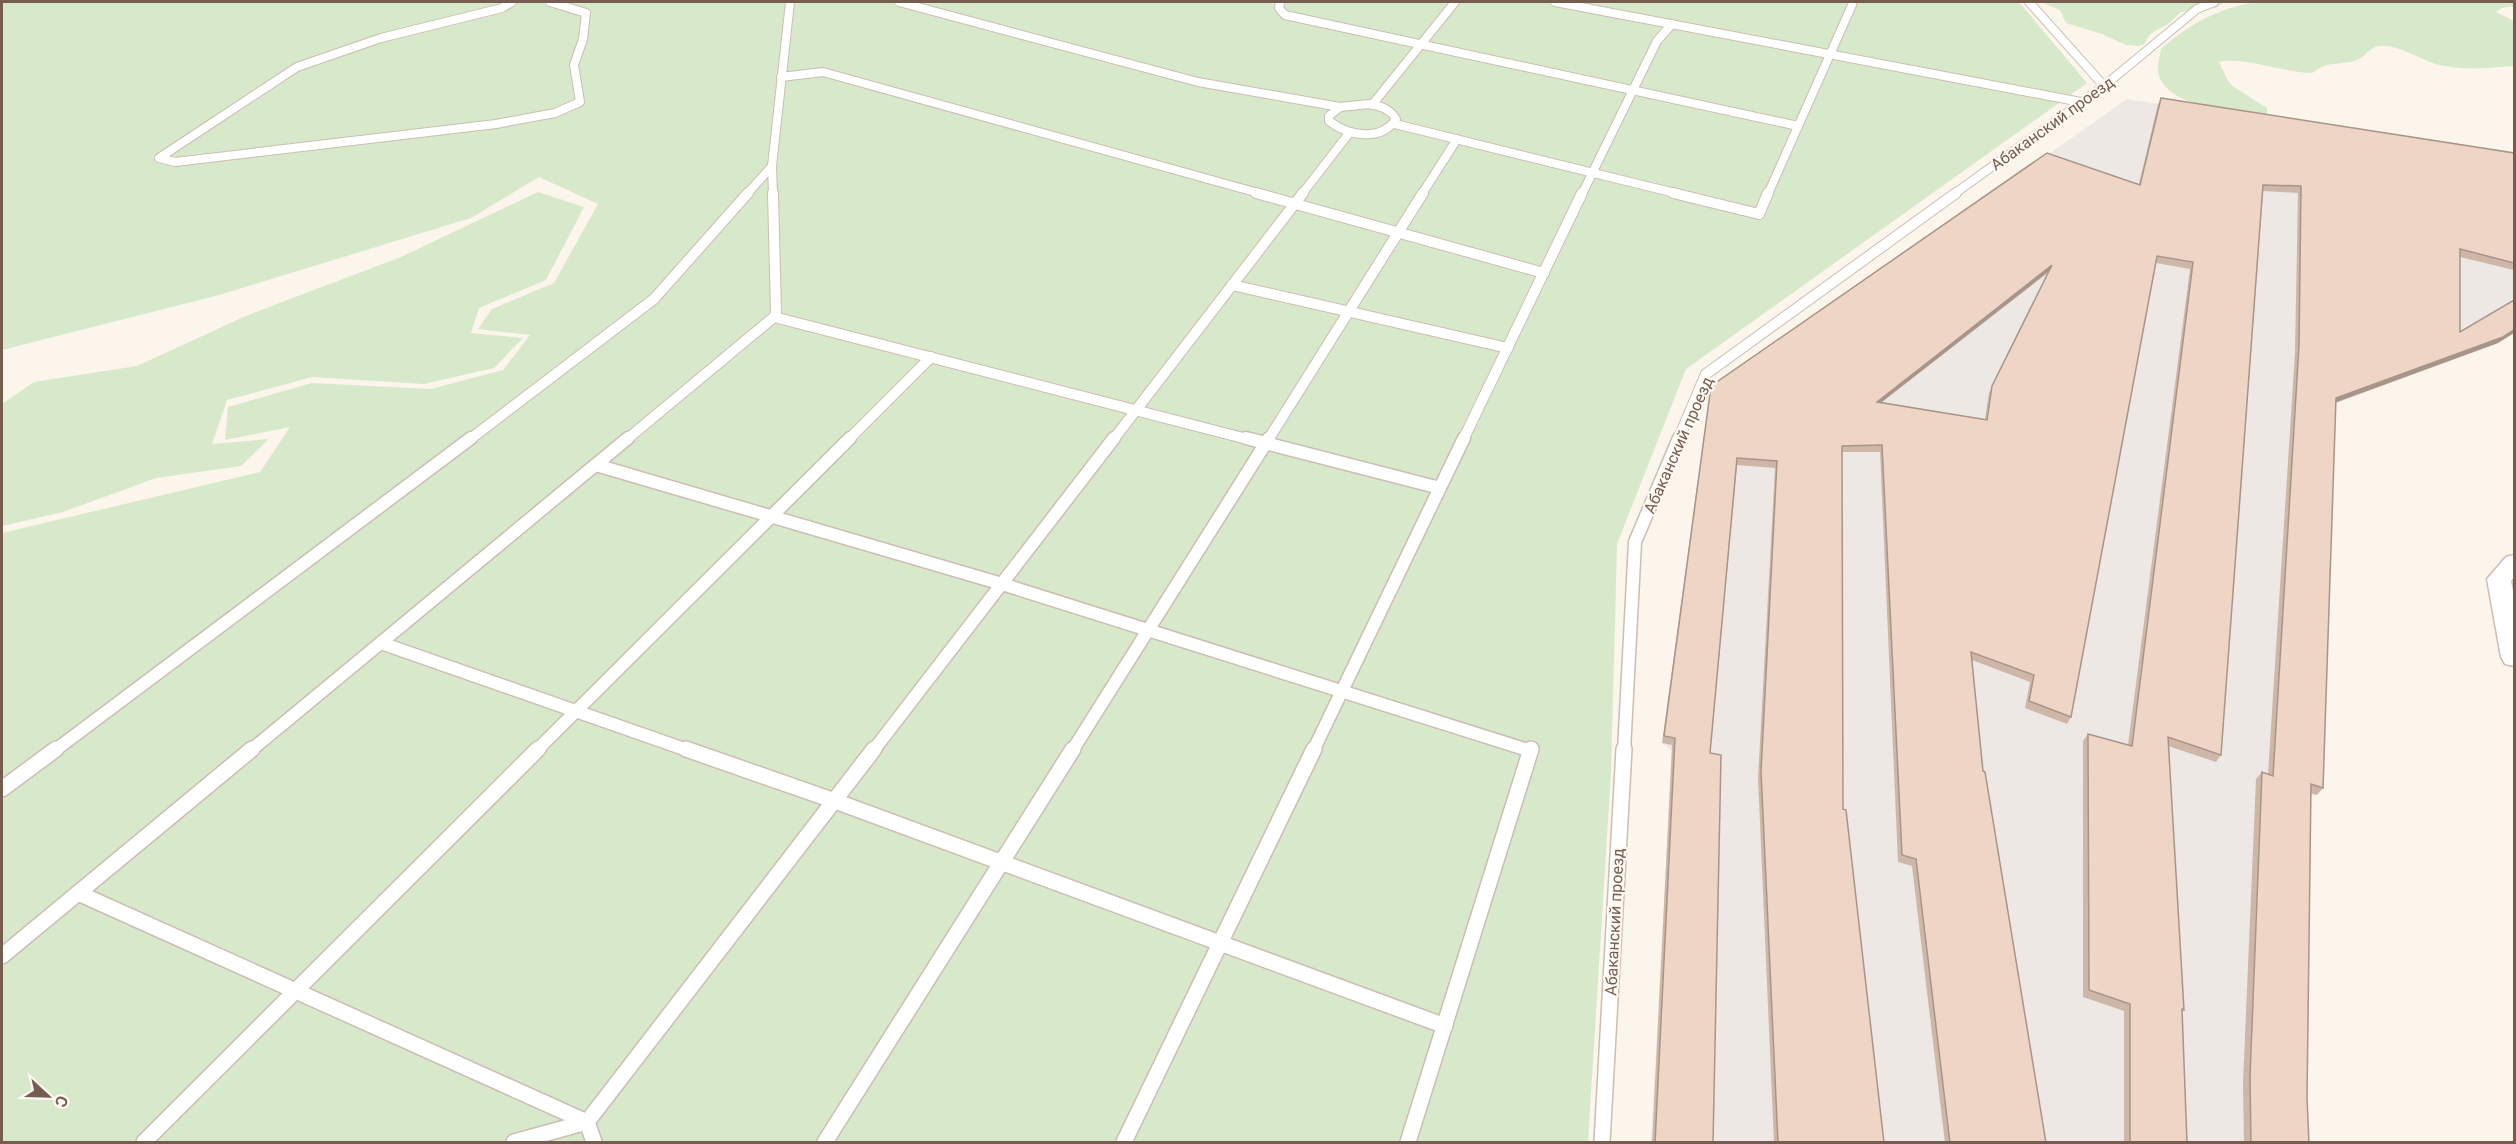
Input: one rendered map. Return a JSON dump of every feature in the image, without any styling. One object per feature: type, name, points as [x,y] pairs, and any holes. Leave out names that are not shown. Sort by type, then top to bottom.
[{"type":"street","points":[[2514,562],[2499,579],[2514,657]]},
{"type":"lane","points":[[512,2],[502,8],[381,38],[297,67],[159,158],[175,162],[496,124],[555,113],[580,102],[574,65],[583,39],[586,13],[550,2]]},
{"type":"lane","points":[[2,956],[774,317],[776,313],[772,166],[790,2]]},
{"type":"lane","points":[[899,2],[1198,82],[1340,107],[1371,105],[1389,110],[1396,119],[1395,124]]},
{"type":"lane","points":[[1280,2],[1279,8],[1285,15],[1798,126]]},
{"type":"lane","points":[[1371,105],[1455,2]]},
{"type":"lane","points":[[1555,2],[2081,102]]},
{"type":"lane","points":[[2029,2],[2104,86]]},
{"type":"lane","name":"Абаканский проезд","points":[[1602,1143],[1635,542],[1706,374],[2104,86],[2197,9],[2214,2]]},
{"type":"lane","points":[[1340,107],[1329,116],[1329,120],[1333,125],[1350,132],[1382,131],[1395,124],[1759,214],[1852,5]]},
{"type":"lane","points":[[1124,1143],[1592,173],[1658,41],[1672,24]]},
{"type":"lane","points":[[782,77],[823,72],[1544,273]]},
{"type":"lane","points":[[514,1143],[587,1122],[1350,132]]},
{"type":"lane","points":[[825,1143],[1457,139]]},
{"type":"lane","points":[[2,789],[306,563],[654,299],[772,166]]},
{"type":"lane","points":[[1232,285],[1508,348]]},
{"type":"lane","points":[[774,317],[1440,488]]},
{"type":"lane","points":[[144,1143],[931,357]]},
{"type":"lane","points":[[596,465],[1002,584],[1531,749],[1408,1143]]},
{"type":"lane","points":[[381,643],[835,801],[1444,1026]]},
{"type":"lane","points":[[78,893],[587,1122],[594,1143]]},
{"type":"shaded area","points":[[2127,99],[2514,160],[2514,333],[2498,343],[2331,405],[2317,795],[2306,796],[2302,1142],[1651,1142],[1672,751],[1662,743],[1708,405],[1727,380]]},
{"type":"green space","points":[[2,2],[2019,2],[2087,83],[1686,369],[1617,544],[1611,773],[1588,1142],[2,1142],[2,533],[260,472],[290,427],[225,440],[228,407],[312,383],[431,389],[503,370],[530,335],[478,329],[492,309],[554,283],[598,204],[539,177],[471,218],[219,295],[2,350]]},
{"type":"green space","points":[[2040,2],[2224,2],[2216,8],[2181,12],[2168,24],[2150,34],[2144,44],[2138,46],[2126,45],[2102,34],[2066,23],[2060,10]]},
{"type":"green space","points":[[2256,2],[2514,2],[2514,6],[2502,8],[2496,12],[2514,21],[2514,66],[2456,68],[2429,62],[2401,49],[2386,46],[2375,47],[2355,61],[2327,65],[2312,73],[2240,61],[2219,62],[2228,81],[2267,108],[2267,115],[2204,106],[2174,94],[2164,84],[2158,72],[2161,49],[2182,32],[2205,18],[2229,8]]},
{"type":"green space","points":[[538,192],[584,207],[546,280],[479,308],[471,333],[523,338],[494,368],[424,384],[312,377],[227,400],[212,444],[269,439],[241,466],[156,478],[63,512],[2,526],[2,404],[34,382],[137,366],[248,315],[401,257]]},
{"type":"building","points":[[2161,98],[2514,153],[2514,263],[2460,249],[2460,332],[2514,300],[2514,330],[2503,337],[2336,398],[2323,788],[2311,784],[2307,1098],[2309,1143],[2251,1143],[2250,1077],[2262,772],[2273,776],[2299,345],[2301,186],[2263,185],[2221,755],[2168,737],[2184,1010],[2182,1009],[2187,1143],[2130,1143],[2130,1004],[2089,990],[2088,734],[2132,746],[2193,262],[2157,256],[2071,717],[2029,701],[2034,675],[1971,652],[1983,771],[1985,772],[2046,1143],[1950,1143],[1916,859],[1902,855],[1882,445],[1842,446],[1843,809],[1846,810],[1884,1143],[1778,1143],[1761,771],[1777,461],[1737,458],[1710,753],[1721,755],[1713,1143],[1655,1143],[1675,738],[1664,736],[1711,386],[2047,153],[2140,185]],"holes":[[[2052,265],[1992,386],[1987,420],[1877,402]]]}]
